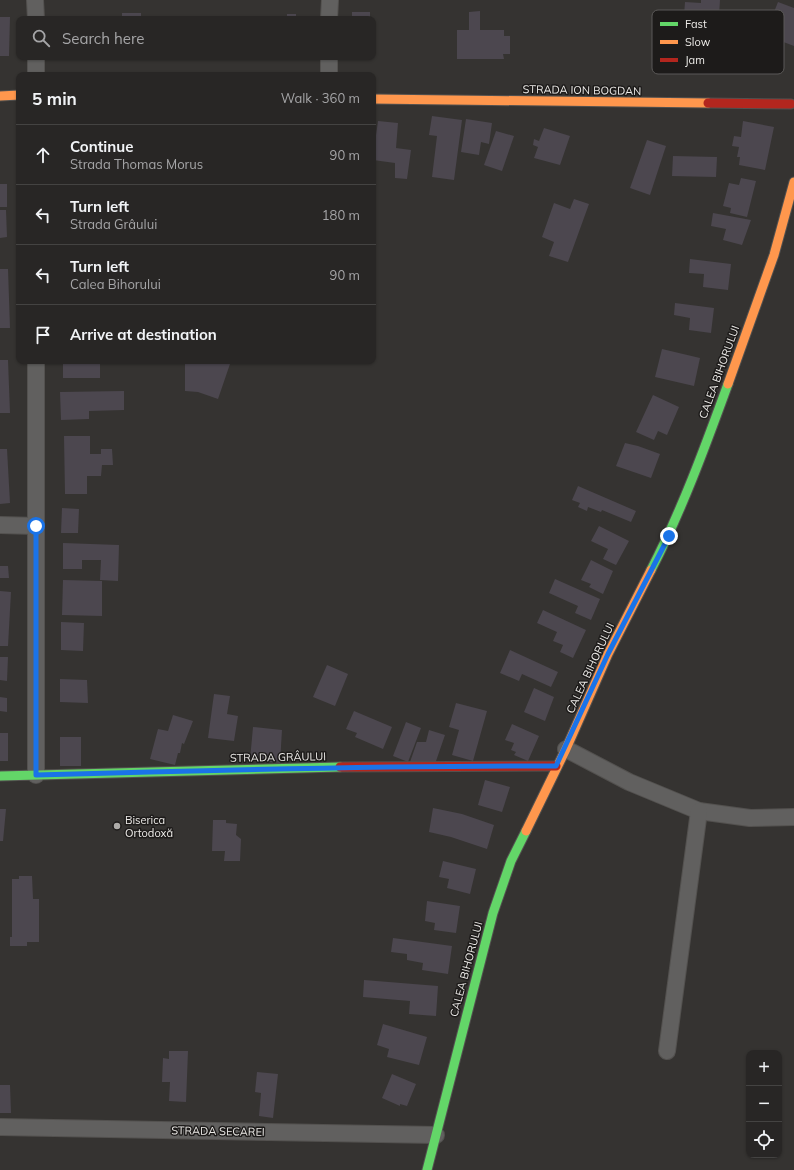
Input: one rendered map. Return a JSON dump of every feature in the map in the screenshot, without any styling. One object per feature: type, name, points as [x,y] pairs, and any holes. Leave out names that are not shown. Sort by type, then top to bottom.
[{"type":"main road","points":[[0,96],[16,95]]},
{"type":"main road","name":"STRADA ION BOGDAN","points":[[376,99],[793,100]]},
{"type":"main road","points":[[793,100],[792,110],[794,116]]},
{"type":"main road","name":"CALEA BIHORULUI","points":[[427,1170],[493,913],[511,861],[556,766],[566,749],[608,654],[669,536],[704,449],[772,262],[794,182]]},
{"type":"main road","name":"STRADA GRÂULUI","points":[[0,776],[293,768],[556,766]]},
{"type":"street","points":[[36,0],[36,16]]},
{"type":"street","points":[[329,16],[330,0]]},
{"type":"street","points":[[36,60],[36,72]]},
{"type":"street","points":[[329,60],[329,72]]},
{"type":"street","points":[[36,364],[36,775]]},
{"type":"street","points":[[0,525],[36,526]]},
{"type":"street","points":[[566,749],[629,782],[699,811],[750,818],[794,817]]},
{"type":"street","points":[[667,1051],[699,811]]},
{"type":"street","name":"STRADA SECAREI","points":[[0,1126],[436,1135]]},
{"type":"building","points":[[701,0],[720,0],[719,10],[684,10],[685,2],[701,3]]},
{"type":"building","points":[[778,2],[794,8],[794,46],[784,42],[784,10],[775,10]]},
{"type":"building","points":[[480,11],[480,30],[504,30],[504,36],[510,36],[510,54],[503,54],[504,59],[457,59],[457,30],[469,30],[469,12]]},
{"type":"building","points":[[352,12],[370,12],[370,16],[352,16]]},
{"type":"building","points":[[122,13],[141,13],[141,16],[122,16]]},
{"type":"building","points":[[287,14],[296,14],[296,16],[287,16]]},
{"type":"building","points":[[0,17],[10,17],[9,56],[0,56]]},
{"type":"building","points":[[432,116],[462,120],[454,180],[432,177],[437,136],[429,135]]},
{"type":"building","points":[[466,119],[492,123],[489,144],[481,142],[479,155],[461,152]]},
{"type":"building","points":[[378,121],[398,123],[396,148],[411,150],[407,179],[395,178],[395,163],[376,160],[376,135]]},
{"type":"building","points":[[743,121],[774,127],[765,170],[739,165],[740,157],[737,157],[739,147],[732,146],[734,136],[741,137]]},
{"type":"building","points":[[544,128],[570,136],[560,165],[534,158],[538,147],[533,145],[534,139],[539,141]]},
{"type":"building","points":[[496,131],[514,136],[502,171],[484,165]]},
{"type":"building","points":[[647,140],[666,146],[650,195],[630,188]]},
{"type":"building","points":[[673,156],[717,157],[716,177],[672,176]]},
{"type":"building","points":[[741,178],[756,181],[747,217],[730,213],[731,208],[723,206],[729,183],[739,185]]},
{"type":"building","points":[[0,184],[7,184],[7,207],[0,207]]},
{"type":"building","points":[[574,199],[589,204],[568,262],[549,256],[554,242],[542,237],[554,203],[570,209]]},
{"type":"building","points":[[0,210],[6,210],[7,237],[0,238]]},
{"type":"building","points":[[713,213],[751,220],[742,245],[723,240],[726,229],[711,226]]},
{"type":"building","points":[[690,259],[731,264],[728,290],[703,287],[704,274],[689,273]]},
{"type":"building","points":[[0,269],[8,269],[10,328],[0,328]]},
{"type":"building","points":[[675,303],[714,308],[711,333],[689,330],[690,318],[674,315]]},
{"type":"building","points":[[662,349],[700,358],[694,386],[655,377]]},
{"type":"building","points":[[0,360],[8,360],[10,413],[0,413]]},
{"type":"building","points":[[63,364],[100,364],[100,378],[63,378]]},
{"type":"building","points":[[185,364],[230,364],[218,399],[198,392],[185,391]]},
{"type":"building","points":[[124,391],[124,410],[89,411],[89,419],[61,420],[60,392]]},
{"type":"building","points":[[653,395],[679,407],[667,435],[658,431],[654,440],[636,432]]},
{"type":"building","points":[[64,436],[90,436],[90,454],[101,454],[101,449],[112,449],[113,465],[102,465],[101,476],[87,476],[87,494],[65,494]]},
{"type":"building","points":[[625,443],[660,454],[651,478],[616,466]]},
{"type":"building","points":[[0,449],[7,449],[10,503],[0,504]]},
{"type":"building","points":[[578,486],[636,511],[631,522],[602,510],[601,512],[588,507],[587,511],[578,507],[580,503],[572,500]]},
{"type":"building","points":[[62,508],[79,509],[78,533],[61,533]]},
{"type":"building","points":[[599,526],[629,541],[616,565],[603,559],[608,549],[591,541]]},
{"type":"building","points":[[63,543],[119,545],[118,581],[100,580],[101,560],[82,560],[82,569],[63,569]]},
{"type":"building","points":[[591,560],[613,571],[603,594],[589,587],[591,584],[581,580]]},
{"type":"building","points":[[0,566],[8,566],[9,578],[0,578]]},
{"type":"building","points":[[555,579],[600,599],[591,620],[575,613],[578,606],[549,593]]},
{"type":"building","points":[[63,580],[102,581],[102,616],[62,615]]},
{"type":"building","points":[[0,591],[11,592],[8,646],[0,646]]},
{"type":"building","points":[[543,610],[586,630],[573,658],[560,652],[563,645],[553,641],[557,632],[537,623]]},
{"type":"building","points":[[61,622],[84,623],[83,651],[61,650]]},
{"type":"building","points":[[510,650],[558,672],[551,687],[522,674],[519,681],[500,673]]},
{"type":"building","points":[[0,657],[8,657],[7,681],[0,680]]},
{"type":"building","points":[[327,665],[348,674],[335,706],[313,697]]},
{"type":"building","points":[[60,679],[87,680],[88,703],[60,702]]},
{"type":"building","points":[[534,688],[554,697],[545,721],[524,712]]},
{"type":"building","points":[[214,694],[230,696],[227,714],[238,716],[234,741],[208,738]]},
{"type":"building","points":[[0,697],[7,698],[7,712],[0,711]]},
{"type":"building","points":[[456,703],[487,711],[473,761],[452,755],[459,730],[449,727]]},
{"type":"building","points":[[354,711],[392,727],[383,749],[355,737],[357,733],[346,729]]},
{"type":"building","points":[[173,715],[193,721],[184,744],[182,743],[175,765],[150,759],[158,729],[168,731]]},
{"type":"building","points":[[406,722],[421,728],[408,762],[393,756]]},
{"type":"building","points":[[512,724],[539,736],[528,761],[514,755],[516,752],[511,750],[514,743],[505,740]]},
{"type":"building","points":[[253,727],[282,730],[280,763],[250,760]]},
{"type":"building","points":[[429,730],[445,735],[435,764],[410,762],[417,742],[426,742]]},
{"type":"building","points":[[0,733],[8,733],[8,761],[0,761]]},
{"type":"building","points":[[60,737],[81,737],[81,766],[60,766]]},
{"type":"building","points":[[485,780],[510,787],[502,812],[478,805]]},
{"type":"building","points":[[433,808],[462,814],[494,825],[487,849],[451,837],[429,832]]},
{"type":"building","points":[[0,809],[6,809],[3,841],[0,841]]},
{"type":"building","points":[[213,820],[226,820],[226,823],[237,824],[236,835],[241,839],[240,861],[224,861],[225,851],[212,851]]},
{"type":"building","points":[[443,861],[476,869],[470,894],[447,888],[449,879],[439,877]]},
{"type":"building","points":[[19,876],[32,876],[33,899],[39,899],[39,942],[27,942],[27,946],[10,946],[10,937],[12,937],[12,879],[19,879]]},
{"type":"building","points":[[427,901],[460,906],[456,933],[434,930],[435,923],[425,921]]},
{"type":"building","points":[[393,938],[452,946],[448,974],[422,970],[423,963],[407,960],[407,954],[391,952]]},
{"type":"building","points":[[364,980],[438,986],[436,1016],[409,1014],[410,1001],[363,997]]},
{"type":"building","points":[[383,1024],[427,1037],[419,1065],[387,1057],[389,1049],[377,1045]]},
{"type":"building","points":[[169,1051],[188,1051],[186,1102],[169,1101],[170,1082],[162,1082],[163,1058],[169,1059]]},
{"type":"building","points":[[257,1072],[278,1074],[273,1118],[259,1116],[261,1093],[255,1092]]},
{"type":"building","points":[[392,1074],[416,1084],[407,1106],[400,1104],[400,1106],[382,1098]]},
{"type":"building","points":[[0,1085],[10,1085],[11,1113],[0,1113]]},
{"type":"traffic: fast","points":[[651,570],[683,501],[702,455],[728,384]]},
{"type":"traffic: fast","points":[[0,776],[340,767]]},
{"type":"traffic: fast","points":[[427,1170],[493,913],[511,861],[526,831]]},
{"type":"traffic: slow","points":[[0,96],[16,95]]},
{"type":"traffic: slow","points":[[376,99],[708,103]]},
{"type":"traffic: slow","points":[[728,384],[774,255],[794,182]]},
{"type":"traffic: slow","points":[[526,831],[566,749],[608,654],[651,570]]},
{"type":"traffic: jam","points":[[708,103],[791,104]]},
{"type":"traffic: jam","points":[[340,767],[556,766]]},
{"type":"place","name":"Biserica Ortodoxă","points":[[117,826]]},
{"type":"route","points":[[36,526],[36,775],[285,768],[556,766],[566,749],[608,654],[669,536]]}]
